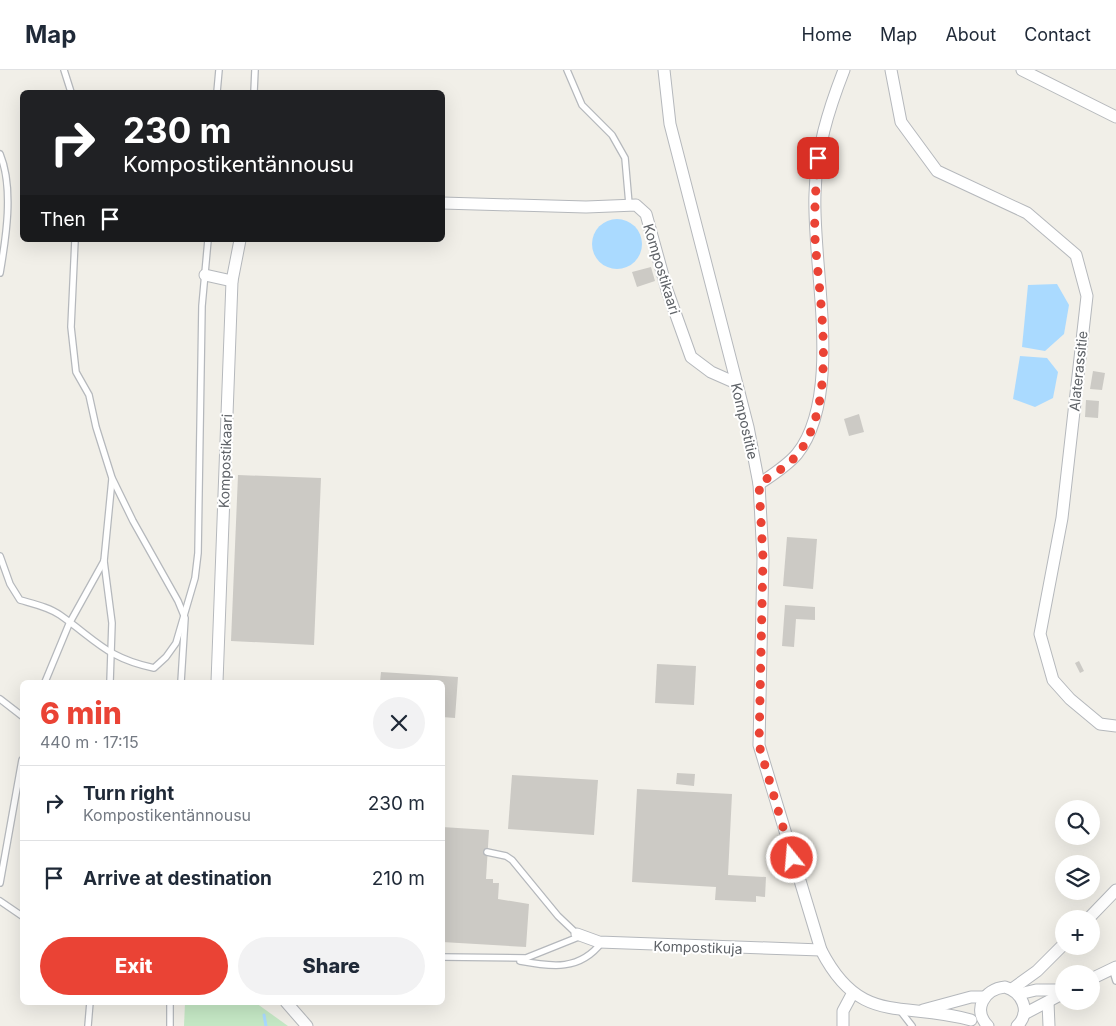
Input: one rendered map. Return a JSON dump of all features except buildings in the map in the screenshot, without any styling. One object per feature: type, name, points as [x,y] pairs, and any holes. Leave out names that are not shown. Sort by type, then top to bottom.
[{"type":"street","name":"Kompostitie","points":[[664,70],[670,124],[748,426],[759,484],[763,558],[759,745],[821,950],[830,970],[851,996],[869,1008],[885,1012],[953,1015],[977,1022]]},
{"type":"street","points":[[759,484],[797,454],[813,426],[820,388],[824,338],[815,237],[815,194],[820,140],[830,106],[844,70]]},
{"type":"street","name":"Alaterassitie","points":[[891,70],[901,122],[937,171],[1027,213],[1076,255],[1086,296],[1062,518],[1040,634],[1053,680],[1070,699],[1100,724],[1116,726]]},
{"type":"street","points":[[1022,70],[1116,117]]},
{"type":"street","points":[[445,203],[586,207],[629,204]]},
{"type":"street","name":"Kompostikaari","points":[[629,204],[636,205],[646,214],[667,290],[692,357],[711,372],[736,383]]},
{"type":"street","name":"Kompostikaari","points":[[217,680],[232,281],[240,242]]},
{"type":"street","points":[[205,275],[232,281]]},
{"type":"street","points":[[1097,910],[1116,890]]},
{"type":"street","name":"Kompostikuja","points":[[579,935],[602,942],[821,950]]},
{"type":"street","points":[[1016,992],[1055,953]]},
{"type":"street","points":[[1100,974],[1114,967]]},
{"type":"street","points":[[977,1022],[984,998],[997,988],[1016,992],[1055,991]]},
{"type":"street","points":[[1016,992],[1024,1003],[1021,1022]]},
{"type":"street","points":[[843,1026],[843,1011],[851,996]]},
{"type":"street","name":"Kompostitie","points":[[908,1013],[971,996],[984,998]]},
{"type":"street","points":[[1021,1022],[1055,997]]},
{"type":"street","points":[[1048,1002],[1050,1026]]},
{"type":"street","points":[[289,1005],[307,1026]]},
{"type":"lane","points":[[64,70],[70,90]]},
{"type":"lane","points":[[217,90],[218,70]]},
{"type":"lane","points":[[254,90],[255,70]]},
{"type":"lane","points":[[567,70],[582,105],[612,135],[626,158],[629,204]]},
{"type":"lane","points":[[0,154],[7,184],[5,242],[0,273]]},
{"type":"lane","points":[[75,242],[71,327],[76,372],[89,396],[96,427],[112,478],[133,521],[178,600],[185,618],[181,680]]},
{"type":"lane","points":[[0,556],[10,584],[20,600],[41,606],[60,615],[69,624],[112,654],[131,663],[154,668],[166,657],[176,643],[185,618],[195,578],[198,553],[200,375],[208,242]]},
{"type":"lane","points":[[110,680],[112,622],[104,560],[112,478]]},
{"type":"lane","points":[[46,680],[69,624],[104,560]]},
{"type":"lane","points":[[0,700],[20,715]]},
{"type":"lane","points":[[0,883],[20,771]]},
{"type":"lane","points":[[488,852],[512,860],[558,916],[579,935],[545,952],[513,960]]},
{"type":"lane","points":[[0,901],[20,915]]},
{"type":"lane","points":[[445,957],[513,960],[554,967],[565,966],[588,957],[602,942]]},
{"type":"lane","points":[[1114,967],[1116,981]]},
{"type":"lane","points":[[88,1026],[90,1005]]},
{"type":"lane","points":[[170,1005],[170,1026]]},
{"type":"lane","points":[[908,1013],[912,1026]]},
{"type":"green space","points":[[185,1005],[259,1005],[288,1026],[184,1026]]},
{"type":"water","points":[[617,219],[627,221],[635,226],[640,234],[642,244],[640,254],[635,262],[627,267],[617,269],[607,267],[599,262],[594,254],[592,244],[594,234],[599,226],[607,221]]},
{"type":"water","points":[[1057,284],[1069,305],[1064,334],[1045,351],[1022,347],[1028,285]]},
{"type":"water","points":[[1020,356],[1047,358],[1058,372],[1053,398],[1035,407],[1013,399]]},
{"type":"waterway","points":[[264,1015],[266,1026]]},
{"type":"route","points":[[792,858],[759,745],[760,624],[763,558],[762,508],[759,484],[780,470],[797,454],[813,426],[820,388],[824,338],[815,237],[815,194],[818,158]]}]
